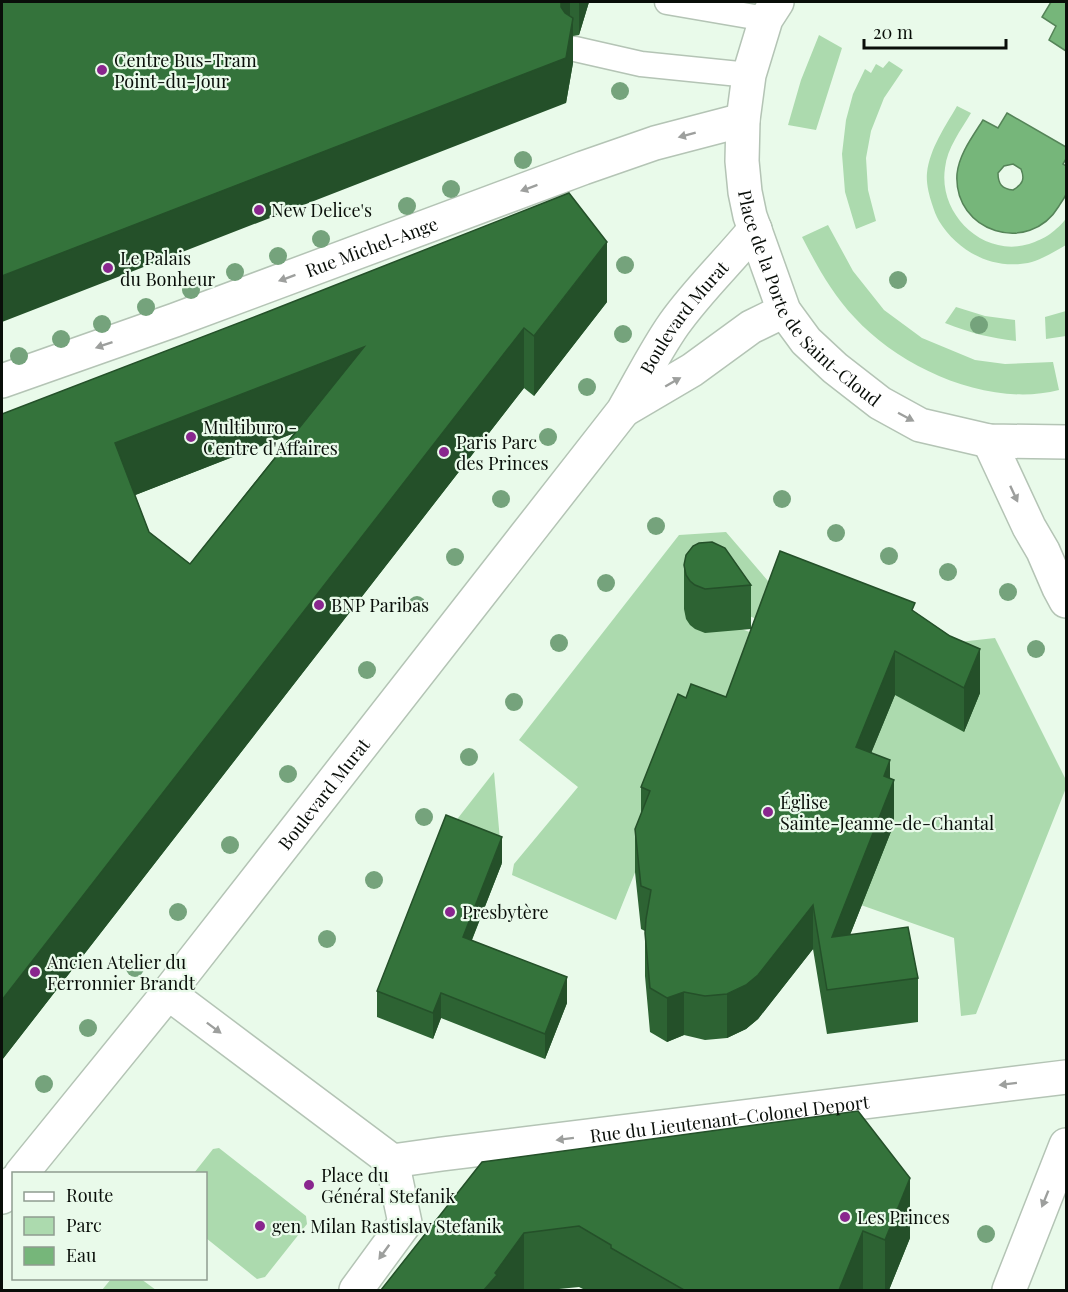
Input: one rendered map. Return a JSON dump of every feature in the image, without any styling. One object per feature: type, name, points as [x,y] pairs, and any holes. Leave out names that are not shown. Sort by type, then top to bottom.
[{"type":"main road","name":"Place de la Porte de Saint-Cloud","points":[[772,10],[749,75],[743,120],[742,160],[750,216],[784,311],[806,341],[835,368],[880,403],[920,424],[989,441],[1066,442]]},
{"type":"main road","name":"Rue Michel-Ange","points":[[2,381],[175,320],[583,168],[655,143],[743,120]]},
{"type":"main road","name":"Boulevard Murat","points":[[22,1172],[168,993],[623,411],[673,326],[754,229]]},
{"type":"main road","name":"Boulevard Murat","points":[[623,411],[692,370],[751,327],[784,311]]},
{"type":"main road","points":[[989,441],[1066,601]]},
{"type":"main road","points":[[168,993],[392,1161],[405,1223],[356,1290]]},
{"type":"main road","name":"Rue du Lieutenant-Colonel Deport","points":[[392,1161],[1066,1077]]},
{"type":"main road","points":[[1009,1290],[1066,1144]]},
{"type":"main road","points":[[2,1197],[12,1184]]},
{"type":"lane","points":[[667,2],[772,10]]},
{"type":"lane","points":[[576,49],[641,64],[749,75]]},
{"type":"green space","points":[[819,35],[842,48],[816,130],[788,125],[801,80]]},
{"type":"green space","points":[[889,61],[903,70],[884,98],[871,131],[866,158],[868,190],[876,221],[856,229],[845,192],[842,154],[846,120],[853,94],[865,69],[871,73],[876,64],[883,68]]},
{"type":"green space","points":[[957,106],[971,113],[951,146],[946,161],[945,185],[956,216],[980,238],[1012,247],[1029,244],[1045,237],[1059,227],[1066,218],[1066,245],[1032,262],[1008,264],[984,259],[974,254],[963,248],[946,231],[932,204],[927,173],[935,146]]},
{"type":"green space","points":[[828,225],[853,271],[884,310],[922,338],[975,360],[1005,364],[1053,362],[1059,390],[1032,394],[1005,394],[977,389],[922,368],[897,353],[855,318],[832,289],[813,259],[802,237]]},
{"type":"green space","points":[[956,307],[985,316],[1015,320],[1016,341],[980,335],[945,323]]},
{"type":"green space","points":[[1066,311],[1066,336],[1046,339],[1045,317]]},
{"type":"green space","points":[[726,532],[780,595],[769,624],[732,609],[727,624],[764,637],[650,835],[616,920],[512,875],[514,864],[578,787],[519,740],[679,535]]},
{"type":"green space","points":[[995,638],[1066,780],[1066,788],[976,1014],[961,1016],[954,938],[861,905],[856,790],[914,647]]},
{"type":"green space","points":[[494,772],[502,863],[444,836]]},
{"type":"green space","points":[[219,1148],[306,1216],[307,1224],[265,1277],[257,1279],[207,1239],[207,1172],[195,1172],[213,1149]]},
{"type":"green space","points":[[110,1280],[142,1280],[156,1290],[102,1290]]},
{"type":"water","points":[[1051,2],[1066,2],[1066,51],[1049,40],[1056,26],[1042,17]]},
{"type":"water","points":[[1007,113],[1066,147],[1066,159],[1063,164],[1066,166],[1067,173],[1065,196],[1046,221],[1030,230],[1012,233],[995,231],[980,223],[967,210],[959,194],[957,174],[963,152],[983,120],[998,128]],"holes":[[[1013,164],[1021,169],[1023,178],[1019,186],[1013,190],[1001,185],[998,173],[1004,166]]]},
{"type":"building","points":[[2,2],[561,2],[565,13],[573,18],[566,58],[2,276]]},
{"type":"building","points":[[569,193],[607,242],[534,336],[524,328],[2,1000],[2,414]],"holes":[[[364,347],[190,564],[149,532],[115,443]]]},
{"type":"building","points":[[712,542],[725,548],[751,585],[705,589],[690,581],[684,565],[686,555],[693,546],[699,543]]},
{"type":"building","name":"Église Sainte-Jeanne-de-Chantal","points":[[780,551],[915,603],[912,610],[950,636],[980,649],[964,688],[895,651],[856,747],[890,760],[884,776],[894,780],[832,937],[908,927],[918,978],[827,990],[813,905],[758,975],[746,985],[727,994],[705,996],[684,992],[667,998],[650,988],[645,933],[651,890],[641,886],[635,829],[650,791],[641,787],[678,694],[686,698],[691,684],[726,697]]},
{"type":"building","name":"Presbytère","points":[[446,815],[502,837],[463,937],[567,977],[545,1034],[441,993],[433,1013],[377,991]]},
{"type":"building","points":[[858,1111],[910,1178],[885,1240],[863,1231],[839,1290],[684,1290],[611,1248],[611,1245],[579,1226],[524,1233],[495,1273],[497,1275],[484,1290],[381,1290],[482,1162]]},
{"type":"place","name":"Centre Bus-Tram Point-du-Jour","points":[[102,70]]},
{"type":"place","name":"New Delice's","points":[[259,210]]},
{"type":"place","name":"Le Palais du Bonheur","points":[[108,268]]},
{"type":"place","name":"Multiburo - Centre d'Affaires","points":[[191,437]]},
{"type":"place","name":"Paris Parc des Princes","points":[[444,452]]},
{"type":"place","name":"BNP Paribas","points":[[319,605]]},
{"type":"place","name":"Église Sainte-Jeanne-de-Chantal","points":[[768,812]]},
{"type":"place","name":"Presbytère","points":[[450,912]]},
{"type":"place","name":"Ancien Atelier du Ferronnier Brandt","points":[[35,972]]},
{"type":"place","name":"Place du Général Stefanik","points":[[309,1185]]},
{"type":"place","name":"Les Princes","points":[[845,1217]]},
{"type":"place","name":"gen. Milan Rastislav Stefanik","points":[[260,1226]]}]
